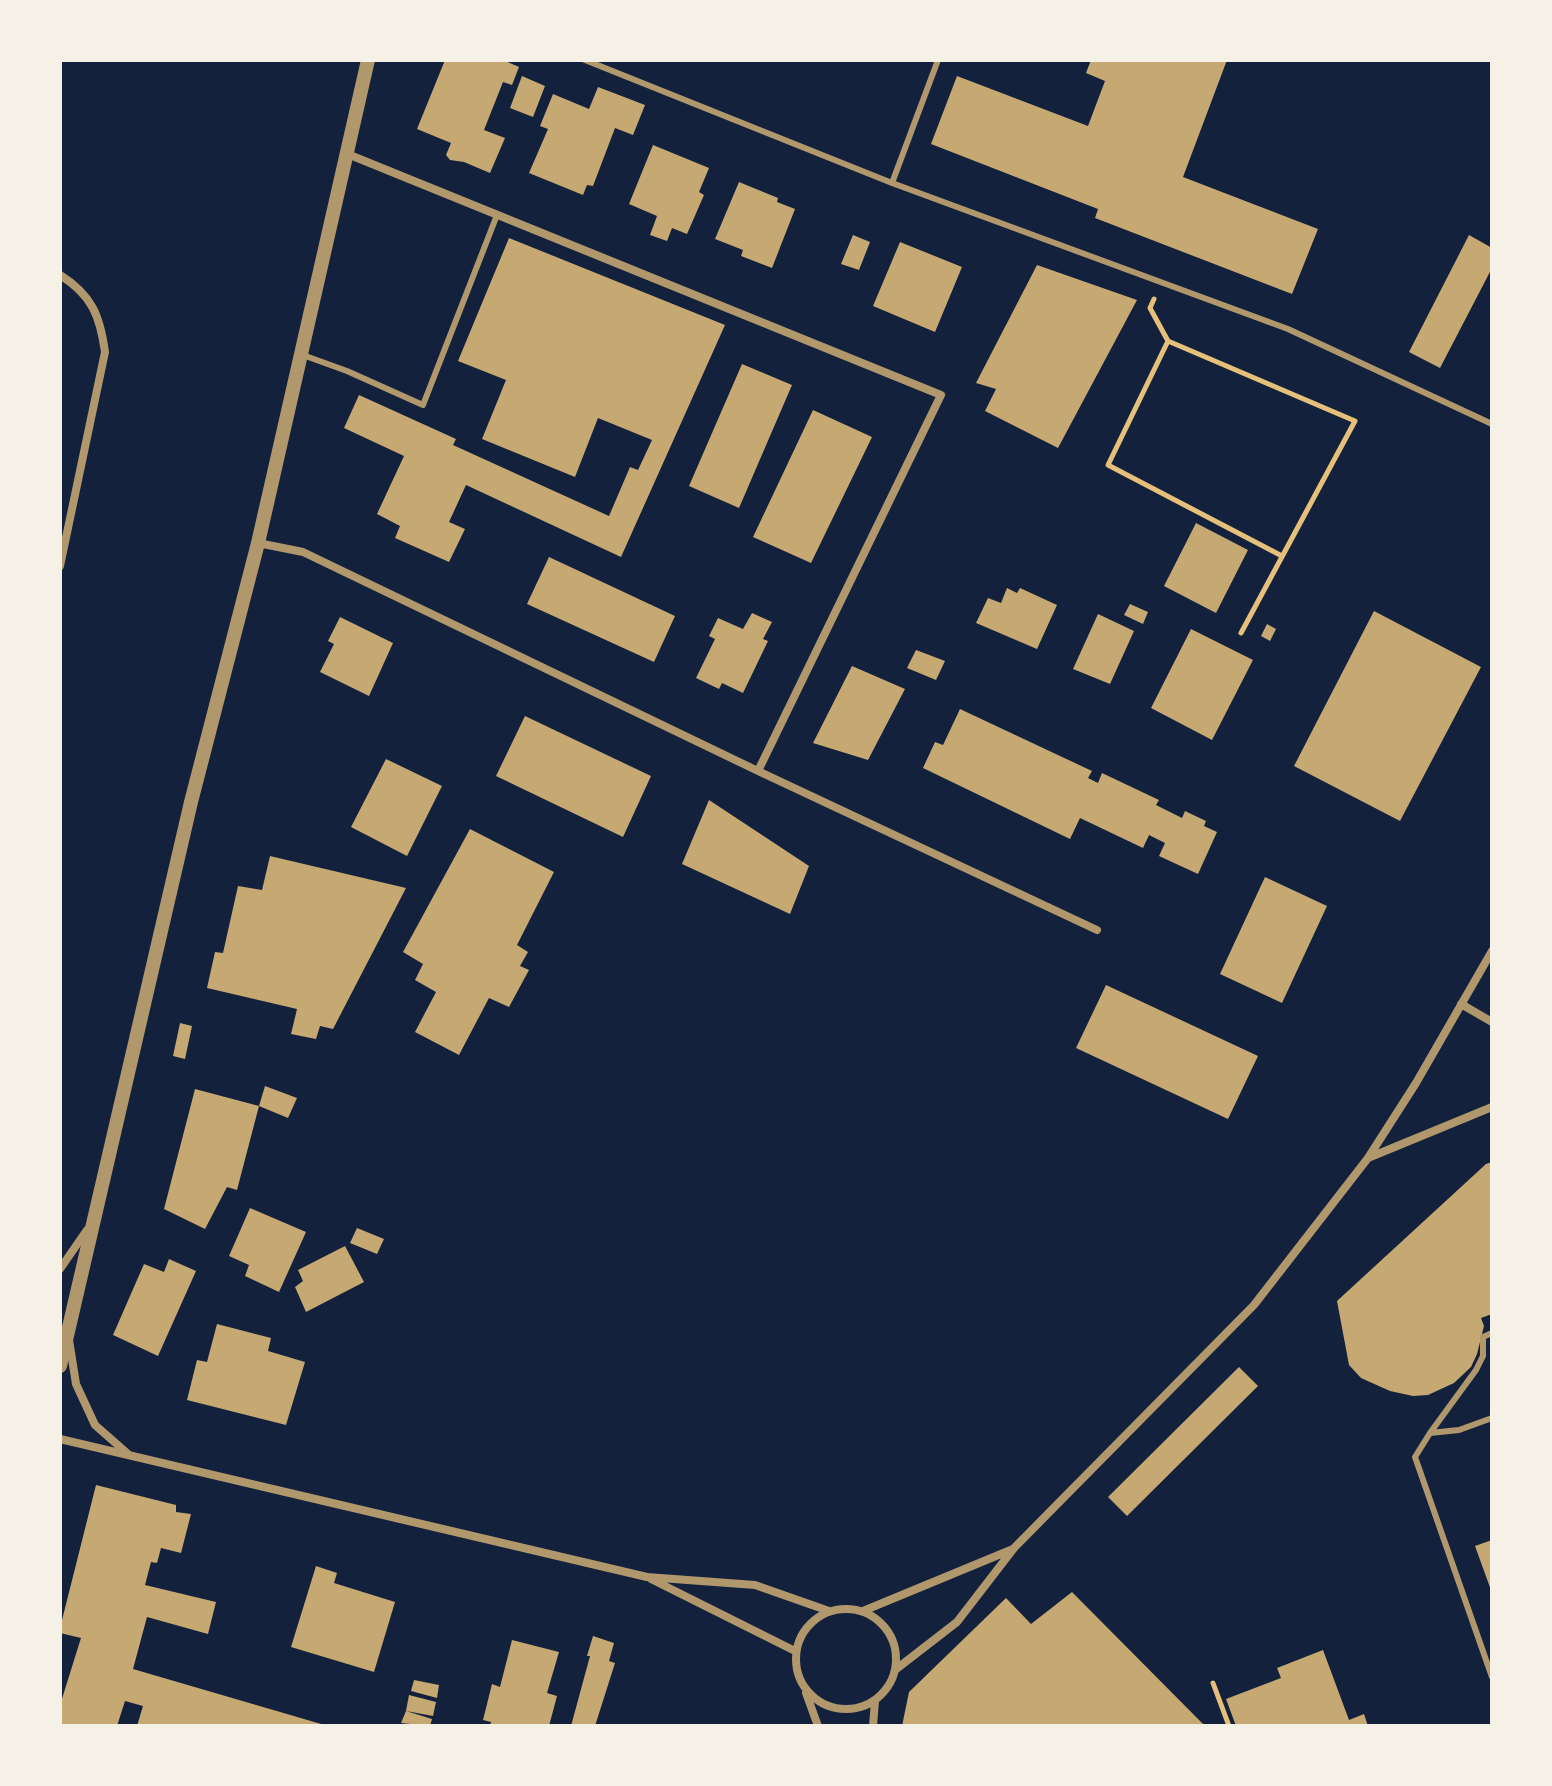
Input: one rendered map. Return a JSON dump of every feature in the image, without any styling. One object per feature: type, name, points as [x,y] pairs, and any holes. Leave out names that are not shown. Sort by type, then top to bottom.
[{"type":"street","points":[[60,1366],[191,802],[258,543],[368,60]]},
{"type":"street","points":[[345,153],[941,395],[758,771]]},
{"type":"street","points":[[60,275],[84,293],[93,308],[101,324],[105,352],[60,566]]},
{"type":"street","points":[[258,543],[303,552],[1097,930]]},
{"type":"street","points":[[895,1670],[957,1622],[1014,1548],[1254,1305],[1368,1158],[1416,1083],[1492,951]]},
{"type":"street","points":[[1461,1004],[1492,1022]]},
{"type":"street","points":[[1368,1158],[1492,1107]]},
{"type":"street","points":[[60,1269],[95,1219]]},
{"type":"street","points":[[68,1331],[76,1384],[95,1425],[132,1457]]},
{"type":"street","points":[[60,1439],[647,1577],[755,1585],[829,1611]]},
{"type":"street","points":[[863,1611],[1014,1548]]},
{"type":"street","points":[[647,1577],[795,1651]]},
{"type":"street","points":[[805,1689],[819,1703],[838,1709],[857,1709],[875,1701],[888,1687],[895,1670],[896,1651],[889,1633],[878,1620],[863,1611],[846,1608],[829,1611],[802,1632],[795,1651],[796,1671],[818,1726]]},
{"type":"street","points":[[873,1726],[875,1701]]},
{"type":"lane","points":[[585,60],[892,183],[1288,329],[1492,424]]},
{"type":"lane","points":[[892,183],[938,60]]},
{"type":"lane","points":[[300,354],[423,405],[497,215]]},
{"type":"lane","points":[[1492,1333],[1483,1337],[1483,1356],[1476,1370],[1415,1457],[1492,1677]]},
{"type":"lane","points":[[1430,1433],[1459,1430],[1492,1418]]},
{"type":"path","points":[[1161,282],[1150,308],[1168,341],[1355,421],[1241,633]]},
{"type":"path","points":[[1168,341],[1108,465],[1282,556]]},
{"type":"path","points":[[1213,1683],[1229,1726]]},
{"type":"building","points":[[445,60],[503,60],[519,67],[512,85],[503,82],[484,130],[505,138],[490,173],[464,162],[450,160],[446,155],[451,143],[417,129]]},
{"type":"building","points":[[1091,60],[1227,60],[1183,177],[1318,229],[1292,294],[1095,218],[1098,209],[931,144],[957,76],[1088,126],[1105,81],[1086,73]]},
{"type":"building","points":[[522,76],[545,86],[533,117],[510,108]]},
{"type":"building","points":[[598,87],[645,105],[633,135],[615,128],[593,186],[587,185],[583,195],[529,173],[548,129],[540,126],[553,94],[589,109]]},
{"type":"building","points":[[653,145],[709,168],[699,192],[704,195],[687,234],[672,228],[667,241],[650,235],[657,216],[629,204]]},
{"type":"building","points":[[739,182],[778,198],[777,202],[795,209],[772,268],[741,256],[743,250],[715,239]]},
{"type":"building","points":[[853,235],[870,242],[859,270],[841,264]]},
{"type":"building","points":[[1469,235],[1492,248],[1492,268],[1440,368],[1409,352]]},
{"type":"building","points":[[509,238],[725,325],[621,557],[466,485],[449,522],[465,529],[449,562],[395,538],[400,526],[377,514],[404,456],[344,428],[359,395],[456,439],[453,445],[609,516],[630,467],[638,470],[652,440],[598,418],[575,477],[482,439],[506,380],[458,361]]},
{"type":"building","points":[[900,242],[962,267],[935,332],[873,306]]},
{"type":"building","points":[[1037,265],[1137,300],[1058,448],[985,411],[996,389],[976,383]]},
{"type":"building","points":[[742,364],[792,385],[739,508],[689,486]]},
{"type":"building","points":[[813,410],[872,437],[811,563],[753,537]]},
{"type":"building","points":[[1196,523],[1248,550],[1216,613],[1164,586]]},
{"type":"building","points":[[549,557],[675,616],[654,662],[527,604]]},
{"type":"building","points":[[1007,588],[1017,593],[1020,588],[1057,605],[1037,649],[976,623],[988,598],[1001,603]]},
{"type":"building","points":[[1130,604],[1148,612],[1143,624],[1124,615]]},
{"type":"building","points":[[1374,611],[1481,667],[1400,821],[1294,766]]},
{"type":"building","points":[[752,613],[772,622],[763,639],[768,641],[743,693],[722,683],[719,689],[696,678],[715,639],[709,636],[718,618],[743,629]]},
{"type":"building","points":[[1098,614],[1134,631],[1110,684],[1073,669]]},
{"type":"building","points":[[340,617],[393,643],[369,696],[320,672],[334,644],[328,641]]},
{"type":"building","points":[[1267,624],[1276,629],[1270,641],[1261,636]]},
{"type":"building","points":[[1191,629],[1253,660],[1212,740],[1151,708]]},
{"type":"building","points":[[916,650],[945,661],[936,680],[907,668]]},
{"type":"building","points":[[852,666],[905,689],[868,760],[813,743]]},
{"type":"building","points":[[960,709],[1092,771],[1088,778],[1098,783],[1102,773],[1159,800],[1156,805],[1182,818],[1185,811],[1206,821],[1204,826],[1217,832],[1198,874],[1159,856],[1165,843],[1149,835],[1143,848],[1080,818],[1070,839],[923,768],[935,742],[943,745]]},
{"type":"building","points":[[525,716],[651,776],[623,837],[496,776]]},
{"type":"building","points":[[386,759],[442,786],[407,856],[351,827]]},
{"type":"building","points":[[709,800],[809,866],[790,914],[682,864]]},
{"type":"building","points":[[470,829],[554,872],[517,945],[528,952],[520,966],[529,970],[509,1007],[489,998],[459,1055],[415,1032],[436,992],[415,980],[423,964],[403,952]]},
{"type":"building","points":[[270,856],[406,888],[333,1029],[320,1026],[316,1039],[291,1034],[297,1009],[207,988],[215,952],[223,953],[238,886],[262,890]]},
{"type":"building","points":[[1265,877],[1327,906],[1282,1003],[1220,974]]},
{"type":"building","points":[[1106,985],[1258,1056],[1228,1119],[1076,1048]]},
{"type":"building","points":[[180,1023],[192,1026],[185,1059],[173,1056]]},
{"type":"building","points":[[265,1086],[297,1098],[288,1118],[259,1106]]},
{"type":"building","points":[[195,1089],[259,1106],[237,1190],[227,1187],[205,1229],[164,1209]]},
{"type":"building","points":[[1492,1162],[1492,1314],[1481,1318],[1484,1326],[1471,1367],[1454,1383],[1428,1395],[1413,1396],[1390,1391],[1361,1378],[1349,1365],[1337,1301],[1486,1164]]},
{"type":"building","points":[[250,1208],[306,1232],[279,1292],[245,1276],[249,1265],[229,1256]]},
{"type":"building","points":[[357,1228],[384,1239],[377,1254],[350,1243]]},
{"type":"building","points":[[345,1246],[364,1282],[306,1312],[295,1287],[303,1281],[298,1270]]},
{"type":"building","points":[[169,1259],[196,1271],[158,1356],[113,1335],[144,1264],[164,1272]]},
{"type":"building","points":[[217,1324],[271,1338],[268,1351],[305,1362],[286,1425],[187,1400],[197,1360],[207,1362]]},
{"type":"building","points":[[1239,1367],[1258,1386],[1127,1516],[1108,1497]]},
{"type":"building","points":[[96,1485],[176,1505],[176,1512],[191,1514],[181,1553],[161,1548],[157,1563],[151,1562],[145,1585],[216,1602],[208,1634],[147,1617],[133,1669],[328,1726],[137,1726],[143,1706],[125,1701],[117,1726],[60,1726],[60,1705],[81,1638],[60,1633],[60,1628]]},
{"type":"building","points":[[1492,1540],[1492,1593],[1475,1546]]},
{"type":"building","points":[[316,1566],[337,1573],[334,1583],[395,1602],[374,1672],[291,1647]]},
{"type":"building","points":[[1072,1592],[1205,1726],[902,1726],[909,1692],[1006,1598],[1031,1624]]},
{"type":"building","points":[[593,1636],[614,1643],[609,1661],[615,1663],[595,1726],[571,1726],[590,1656],[587,1656]]},
{"type":"building","points":[[512,1640],[559,1652],[547,1693],[557,1696],[549,1726],[490,1726],[491,1722],[483,1720],[492,1684],[500,1687]]},
{"type":"building","points":[[1323,1650],[1349,1720],[1364,1714],[1368,1726],[1236,1726],[1226,1699],[1281,1678],[1277,1668]]},
{"type":"building","points":[[414,1680],[439,1685],[437,1698],[411,1691]]},
{"type":"building","points":[[409,1695],[436,1702],[433,1716],[406,1711]]},
{"type":"building","points":[[406,1711],[432,1719],[430,1726],[401,1723]]}]
